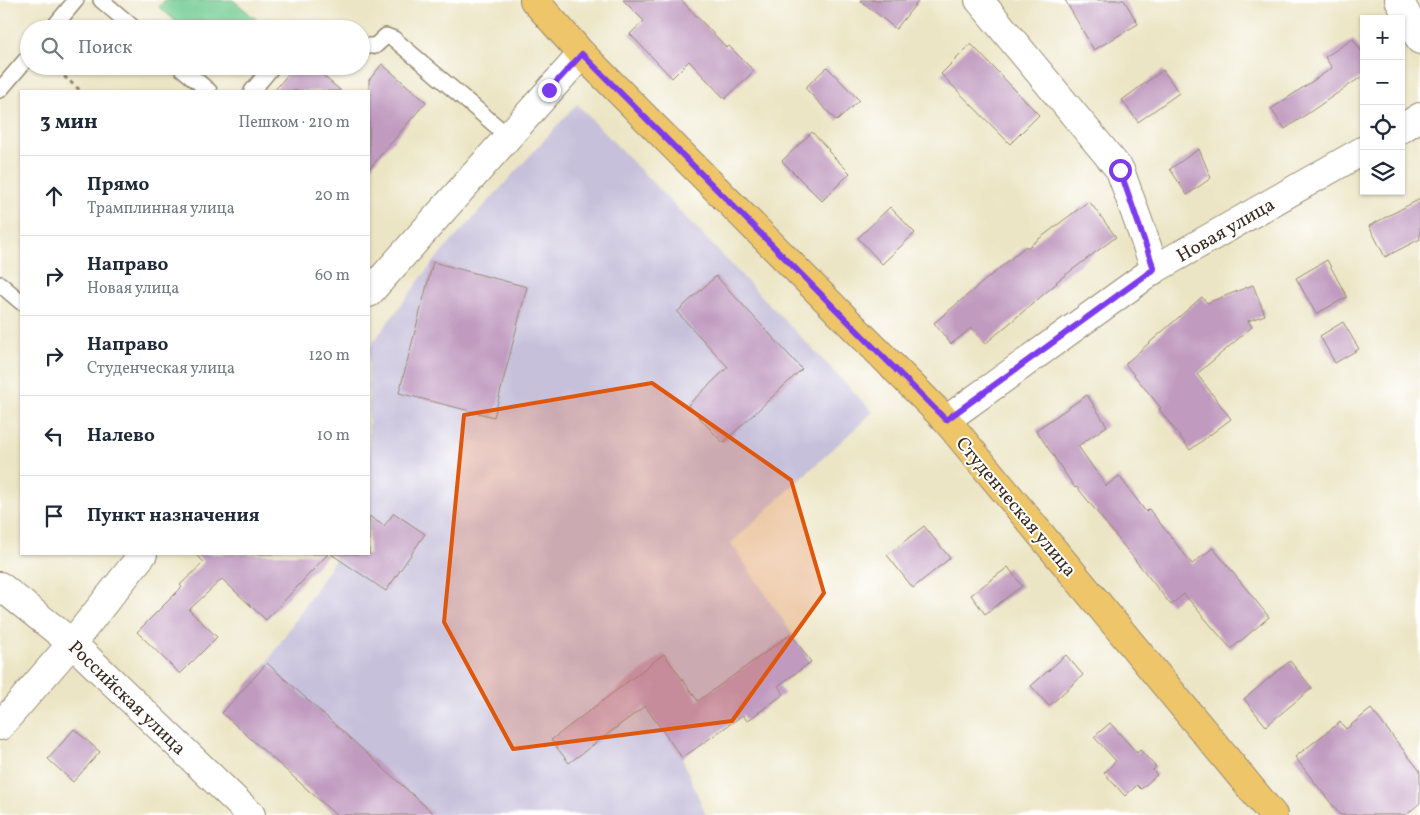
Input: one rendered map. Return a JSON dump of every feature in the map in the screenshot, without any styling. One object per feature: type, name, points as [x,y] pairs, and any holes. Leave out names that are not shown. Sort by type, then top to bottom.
[{"type":"main road","name":"Студенческая улица","points":[[534,0],[582,54],[946,420],[1272,815]]},
{"type":"street","points":[[979,0],[1120,170],[1154,269]]},
{"type":"street","points":[[1399,0],[1420,40]]},
{"type":"street","points":[[370,292],[582,54]]},
{"type":"street","points":[[1405,126],[1420,117]]},
{"type":"street","name":"Новая улица","points":[[946,420],[1154,269],[1360,152]]},
{"type":"street","points":[[0,726],[72,642],[142,555]]},
{"type":"street","name":"Российская улица","points":[[0,586],[72,642],[251,815]]},
{"type":"lane","points":[[59,20],[76,0]]},
{"type":"lane","points":[[111,3],[127,20]]},
{"type":"lane","points":[[370,46],[375,46],[386,36],[394,39],[508,136]]},
{"type":"lane","points":[[0,90],[20,67]]},
{"type":"lane","points":[[190,75],[208,90]]},
{"type":"lane","points":[[253,90],[265,75]]},
{"type":"lane","points":[[0,284],[20,301]]},
{"type":"path","points":[[62,75],[80,90]]},
{"type":"highlighted area","points":[[652,383],[791,480],[824,593],[732,721],[513,749],[444,622],[464,415]]},
{"type":"shaded area","points":[[577,104],[873,412],[731,543],[811,662],[779,685],[784,694],[747,721],[743,715],[682,758],[706,815],[336,815],[222,713],[267,663],[336,558],[332,555],[370,555],[370,347],[433,262]]},
{"type":"green space","points":[[165,0],[233,0],[257,20],[174,20],[159,7]]},
{"type":"building","points":[[623,0],[681,0],[727,48],[729,46],[754,71],[725,99],[689,61],[672,78],[630,34],[644,21]]},
{"type":"building","points":[[860,0],[919,0],[896,29]]},
{"type":"building","points":[[1065,0],[1124,0],[1138,24],[1094,50]]},
{"type":"building","points":[[1353,39],[1360,49],[1360,78],[1285,129],[1271,109],[1332,68],[1325,57]]},
{"type":"building","points":[[971,44],[1039,115],[1010,144],[941,74]]},
{"type":"building","points":[[382,64],[426,102],[370,168],[370,90],[369,80]]},
{"type":"building","points":[[827,67],[859,100],[837,121],[805,88]]},
{"type":"building","points":[[1163,70],[1179,93],[1138,122],[1122,100]]},
{"type":"building","points":[[287,75],[322,75],[340,90],[275,90]]},
{"type":"building","points":[[812,132],[850,173],[822,201],[782,161]]},
{"type":"building","points":[[1199,149],[1211,178],[1187,195],[1170,169]]},
{"type":"building","points":[[1420,199],[1420,239],[1385,257],[1369,226]]},
{"type":"building","points":[[1089,201],[1116,237],[1056,282],[985,344],[972,328],[951,344],[934,323],[1026,246],[1027,248]]},
{"type":"building","points":[[890,207],[915,233],[882,264],[858,238]]},
{"type":"building","points":[[1327,260],[1347,297],[1316,314],[1296,278]]},
{"type":"building","points":[[433,262],[527,287],[494,417],[399,393]]},
{"type":"building","points":[[716,276],[802,369],[723,443],[688,405],[728,367],[677,312]]},
{"type":"building","points":[[1253,285],[1265,315],[1248,321],[1252,327],[1197,374],[1231,419],[1190,450],[1159,409],[1161,408],[1125,364],[1202,297],[1207,303]]},
{"type":"building","points":[[1343,322],[1359,349],[1335,363],[1320,336]]},
{"type":"building","points":[[1087,395],[1107,426],[1078,446],[1106,486],[1119,476],[1146,512],[1149,509],[1192,564],[1213,548],[1269,617],[1231,649],[1184,594],[1171,605],[1077,487],[1075,488],[1036,430]]},
{"type":"building","points":[[394,513],[425,534],[386,591],[332,555],[370,555],[370,517],[384,526]]},
{"type":"building","points":[[924,526],[950,558],[913,588],[887,555]]},
{"type":"building","points":[[196,555],[327,555],[266,620],[222,579],[189,610],[217,637],[180,674],[137,632],[204,562]]},
{"type":"building","points":[[1008,567],[1022,586],[985,614],[971,595]]},
{"type":"building","points":[[791,634],[811,662],[778,686],[784,694],[747,721],[743,715],[682,758],[645,706],[569,763],[551,740],[664,654],[698,701]]},
{"type":"building","points":[[1066,655],[1083,675],[1049,706],[1031,686]]},
{"type":"building","points":[[1290,661],[1312,688],[1266,726],[1244,699]]},
{"type":"building","points":[[267,663],[435,815],[336,815],[222,713]]},
{"type":"building","points":[[1371,709],[1420,771],[1420,803],[1406,815],[1340,815],[1295,757],[1340,722],[1346,729]]},
{"type":"building","points":[[1110,723],[1137,753],[1140,750],[1156,767],[1153,770],[1157,775],[1141,789],[1137,785],[1125,796],[1104,773],[1116,761],[1094,737]]},
{"type":"building","points":[[74,729],[100,752],[73,782],[48,759]]},
{"type":"route","points":[[549,90],[582,54],[946,420],[1154,269],[1120,170]]}]
